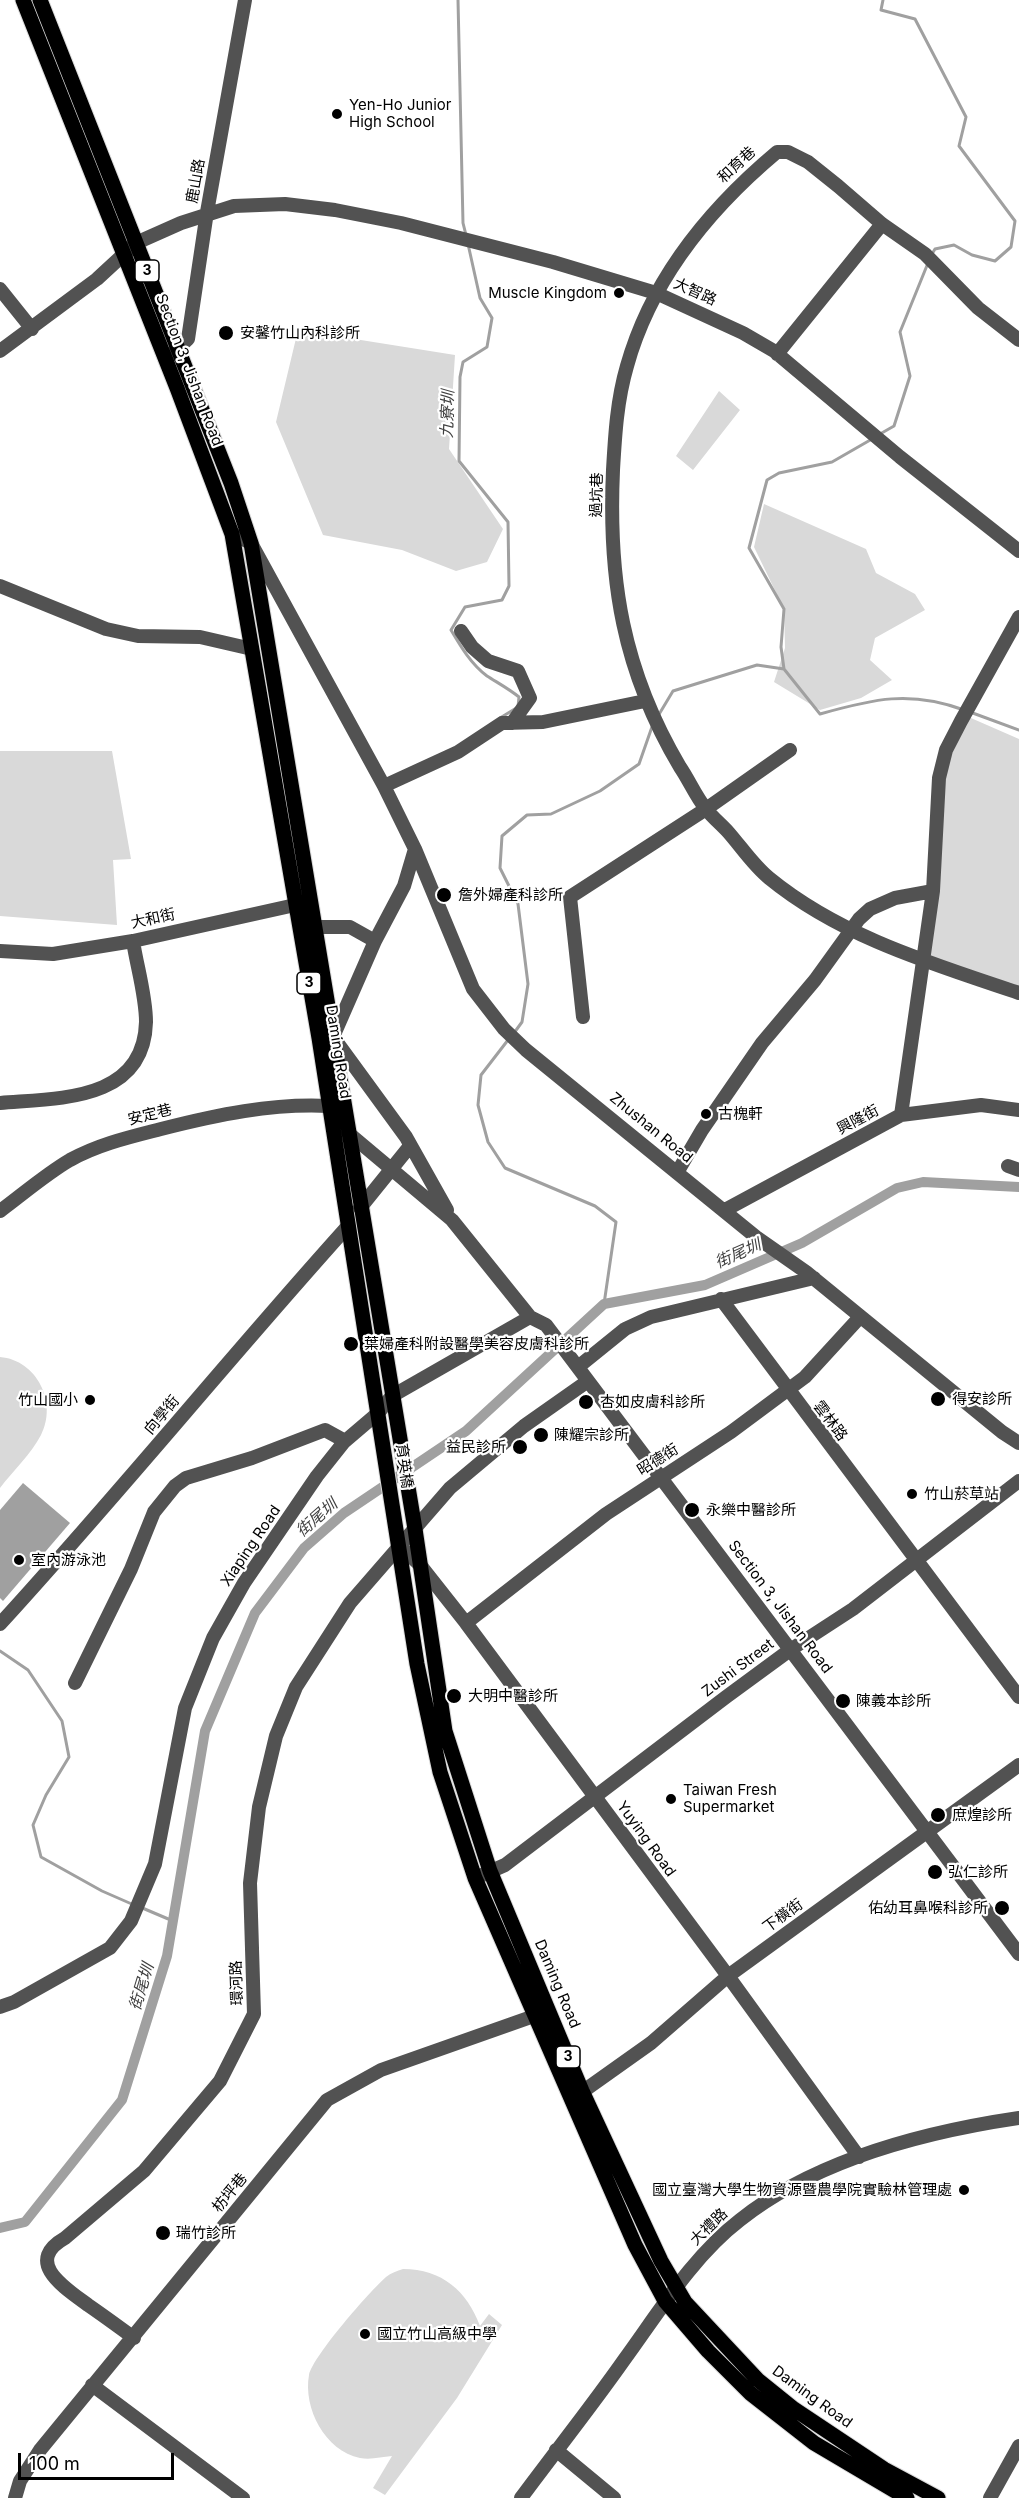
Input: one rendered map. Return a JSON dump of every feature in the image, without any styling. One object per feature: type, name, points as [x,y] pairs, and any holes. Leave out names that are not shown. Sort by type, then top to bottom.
[{"type":"main road","name":"Section 3, Jishan Road","points":[[23,0],[125,255],[231,483],[251,543]]},
{"type":"main road","name":"Section 3, Jishan Road","points":[[40,0],[136,243],[232,534]]},
{"type":"main road","name":"Daming Road","points":[[232,534],[296,906],[348,1135],[399,1429]]},
{"type":"main road","name":"Daming Road","points":[[251,543],[315,927],[326,1037],[329,1106],[382,1434]]},
{"type":"main road","name":"育英橋","points":[[399,1429],[408,1488]]},
{"type":"main road","name":"育英橋","points":[[382,1434],[391,1503]]},
{"type":"main road","name":"Daming Road","points":[[408,1488],[445,1731],[453,1764],[490,1871],[548,2007],[577,2096],[635,2245],[665,2301],[708,2351],[750,2393],[814,2443],[907,2498]]},
{"type":"main road","name":"Daming Road","points":[[391,1503],[430,1735],[475,1878],[534,2016],[661,2260],[686,2301],[758,2380],[794,2409],[884,2469],[938,2498]]},
{"type":"street","name":"鹿山路","points":[[172,355],[188,339],[207,212],[245,0]]},
{"type":"street","name":"和育巷","points":[[656,293],[677,257],[728,197],[777,152],[788,152],[808,162],[882,224],[925,254],[942,268],[978,308],[1019,340]]},
{"type":"street","name":"大智路","points":[[0,351],[32,329],[125,255],[136,243],[207,212],[234,206],[285,204],[335,210],[469,241],[656,293],[743,333],[777,354],[1019,551]]},
{"type":"street","points":[[777,354],[882,224]]},
{"type":"street","points":[[0,289],[32,329]]},
{"type":"street","name":"過坑巷","points":[[656,293],[627,365],[616,420],[612,498],[617,592],[630,657],[647,706],[706,809],[767,877],[813,911],[851,929],[923,961],[1019,993]]},
{"type":"street","points":[[232,534],[251,543]]},
{"type":"street","name":"Section 3, Jishan Road","points":[[251,543],[384,786],[415,849],[474,989],[504,1029]]},
{"type":"street","points":[[0,586],[106,629],[138,636],[200,637],[252,649]]},
{"type":"street","points":[[902,1115],[933,891],[939,778],[946,750],[1019,617]]},
{"type":"street","points":[[461,631],[472,647],[488,661],[518,671],[530,698],[512,723]]},
{"type":"street","points":[[384,786],[458,752],[502,723],[543,722],[647,706]]},
{"type":"street","points":[[583,1017],[570,897],[706,809],[790,750]]},
{"type":"street","points":[[415,849],[404,886],[326,1037],[410,1146],[452,1220],[530,1317]]},
{"type":"street","points":[[678,1171],[702,1130],[762,1043],[815,980],[851,929],[870,909],[895,898],[933,891]]},
{"type":"street","name":"大和街","points":[[0,951],[53,954],[133,941],[296,906],[311,900]]},
{"type":"street","points":[[315,927],[350,927],[375,941]]},
{"type":"street","points":[[0,1103],[71,1098],[94,1092],[122,1078],[131,1068],[142,1046],[146,1021],[133,941]]},
{"type":"street","name":"Zhushan Road","points":[[504,1029],[756,1237],[814,1278]]},
{"type":"street","name":"安定巷","points":[[0,1211],[69,1161],[104,1143],[186,1122],[256,1109],[297,1104],[329,1106]]},
{"type":"street","name":"興隆街","points":[[725,1210],[902,1115],[981,1105],[1019,1110]]},
{"type":"street","points":[[329,1106],[348,1135],[391,1167],[452,1220]]},
{"type":"street","points":[[360,1208],[410,1146]]},
{"type":"street","name":"向學街","points":[[0,1624],[76,1542],[261,1323],[348,1226]]},
{"type":"street","points":[[578,1366],[625,1329],[651,1317],[814,1278],[1002,1432],[1019,1443]]},
{"type":"street","name":"雲林路","points":[[721,1299],[786,1390],[1019,1697]]},
{"type":"street","name":"Section 3, Jishan Road","points":[[530,1317],[546,1325],[578,1366],[1019,1954]]},
{"type":"street","name":"Xiaping Road","points":[[0,2007],[14,2002],[110,1948],[131,1921],[155,1864],[185,1708],[213,1638],[244,1583],[317,1476],[345,1441],[378,1413],[392,1396],[530,1317]]},
{"type":"street","name":"昭德街","points":[[466,1623],[581,1533],[660,1477],[731,1432],[805,1377],[860,1317]]},
{"type":"street","name":"環河路","points":[[134,2338],[56,2282],[48,2266],[47,2257],[53,2245],[65,2238],[144,2171],[220,2081],[237,2053],[254,2014],[250,1883],[259,1807],[276,1736],[296,1688],[356,1595],[450,1488],[490,1452],[588,1381]]},
{"type":"street","points":[[75,1683],[131,1569],[154,1512],[175,1486],[186,1478],[252,1458],[325,1430],[345,1441]]},
{"type":"street","name":"Zushi Street","points":[[475,1878],[506,1864],[790,1650],[853,1609],[1019,1481]]},
{"type":"street","name":"Yuying Road","points":[[400,1546],[421,1566],[466,1623],[729,1976],[859,2157]]},
{"type":"street","name":"下橫街","points":[[577,2096],[651,2043],[729,1976],[1019,1765]]},
{"type":"street","name":"枋坪巷","points":[[15,2498],[20,2481],[40,2450],[327,2100],[381,2070],[534,2016],[548,2007]]},
{"type":"street","name":"大禮路","points":[[520,2498],[665,2301],[678,2289],[702,2255],[740,2219],[786,2190],[827,2169],[859,2157],[921,2137],[1019,2118]]},
{"type":"street","points":[[92,2385],[237,2496]]},
{"type":"street","points":[[990,2498],[1019,2446]]},
{"type":"street","points":[[556,2450],[614,2498]]},
{"type":"shaded area","points":[[298,330],[455,355],[449,449],[503,529],[487,562],[456,571],[402,550],[323,535],[276,422]]},
{"type":"shaded area","points":[[719,391],[740,410],[693,470],[676,456]]},
{"type":"shaded area","points":[[764,504],[866,549],[876,573],[915,594],[925,610],[875,638],[870,660],[892,680],[861,698],[820,710],[774,682],[785,648],[784,609],[754,547]]},
{"type":"shaded area","points":[[964,715],[1019,739],[1019,991],[926,959],[939,778]]},
{"type":"shaded area","points":[[0,751],[112,751],[131,859],[113,860],[117,925],[0,916]]},
{"type":"shaded area","points":[[0,1357],[13,1360],[34,1375],[41,1385],[47,1410],[46,1423],[37,1442],[0,1488]]},
{"type":"shaded area","name":"室內游泳池","points":[[23,1483],[70,1523],[3,1601],[0,1598],[0,1510]]},
{"type":"shaded area","points":[[403,2269],[430,2273],[451,2284],[468,2302],[480,2326],[489,2314],[502,2325],[457,2398],[385,2495],[373,2488],[392,2456],[360,2458],[336,2447],[319,2426],[313,2414],[308,2388],[309,2375],[320,2354],[356,2309],[386,2277]]},
{"type":"waterway","name":"九寮圳","points":[[458,0],[463,223],[466,235]]},
{"type":"waterway","points":[[883,0],[881,10],[915,19],[966,117],[959,146],[1015,221],[1011,247],[995,261],[972,255],[954,245],[935,249],[932,254]]},
{"type":"waterway","name":"九寮圳","points":[[468,244],[480,298],[492,318],[487,347],[463,362],[460,377],[459,461],[508,522],[509,586],[502,600],[465,607],[451,630],[476,666],[519,697],[518,707],[500,718]]},
{"type":"waterway","points":[[880,434],[894,426],[910,376],[900,332],[928,263]]},
{"type":"waterway","points":[[784,669],[781,647],[784,609],[749,548],[767,480],[779,473],[832,462],[872,439]]},
{"type":"waterway","points":[[658,716],[673,691],[757,665],[784,669],[820,714],[857,704],[892,699],[926,700],[964,710]]},
{"type":"waterway","points":[[970,712],[1019,730]]},
{"type":"waterway","points":[[514,1033],[522,1022],[528,984],[518,904],[500,868],[502,836],[527,815],[551,814],[600,791],[639,764],[653,724]]},
{"type":"waterway","points":[[508,1040],[481,1075],[478,1105],[488,1142],[505,1168],[595,1206],[616,1222],[604,1304]]},
{"type":"waterway","name":"街尾圳","points":[[0,2228],[25,2222],[122,2100],[167,1956],[205,1731],[255,1613],[304,1548],[344,1513],[466,1431],[604,1304],[705,1285],[802,1243],[897,1188],[923,1182],[1019,1187]]},
{"type":"waterway","points":[[0,1651],[28,1670],[62,1721],[69,1757],[46,1795],[33,1825],[41,1857],[102,1891],[134,1905]]},
{"type":"waterway","points":[[140,1907],[173,1921]]},
{"type":"place","name":"Yen-Ho Junior High School","points":[[337,114]]},
{"type":"place","name":"Muscle Kingdom","points":[[619,293]]},
{"type":"place","name":"安馨竹山內科診所","points":[[226,333]]},
{"type":"place","name":"詹外婦產科診所","points":[[444,895]]},
{"type":"place","name":"古槐軒","points":[[706,1114]]},
{"type":"place","name":"葉婦產科附設醫學美容皮膚科診所","points":[[351,1344]]},
{"type":"place","name":"得安診所","points":[[938,1399]]},
{"type":"place","name":"竹山國小","points":[[90,1400]]},
{"type":"place","name":"杏如皮膚科診所","points":[[586,1402]]},
{"type":"place","name":"陳耀宗診所","points":[[541,1435]]},
{"type":"place","name":"益民診所","points":[[520,1447]]},
{"type":"place","name":"竹山菸草站","points":[[912,1494]]},
{"type":"place","name":"永樂中醫診所","points":[[692,1510]]},
{"type":"place","name":"室內游泳池","points":[[19,1560]]},
{"type":"place","name":"大明中醫診所","points":[[454,1696]]},
{"type":"place","name":"陳義本診所","points":[[843,1701]]},
{"type":"place","name":"Taiwan Fresh Supermarket","points":[[671,1799]]},
{"type":"place","name":"庶煌診所","points":[[938,1815]]},
{"type":"place","name":"弘仁診所","points":[[935,1872]]},
{"type":"place","name":"佑幼耳鼻喉科診所","points":[[1002,1908]]},
{"type":"place","name":"國立臺灣大學生物資源暨農學院實驗林管理處","points":[[964,2190]]},
{"type":"place","name":"瑞竹診所","points":[[163,2233]]},
{"type":"place","name":"國立竹山高級中學","points":[[365,2334]]}]
